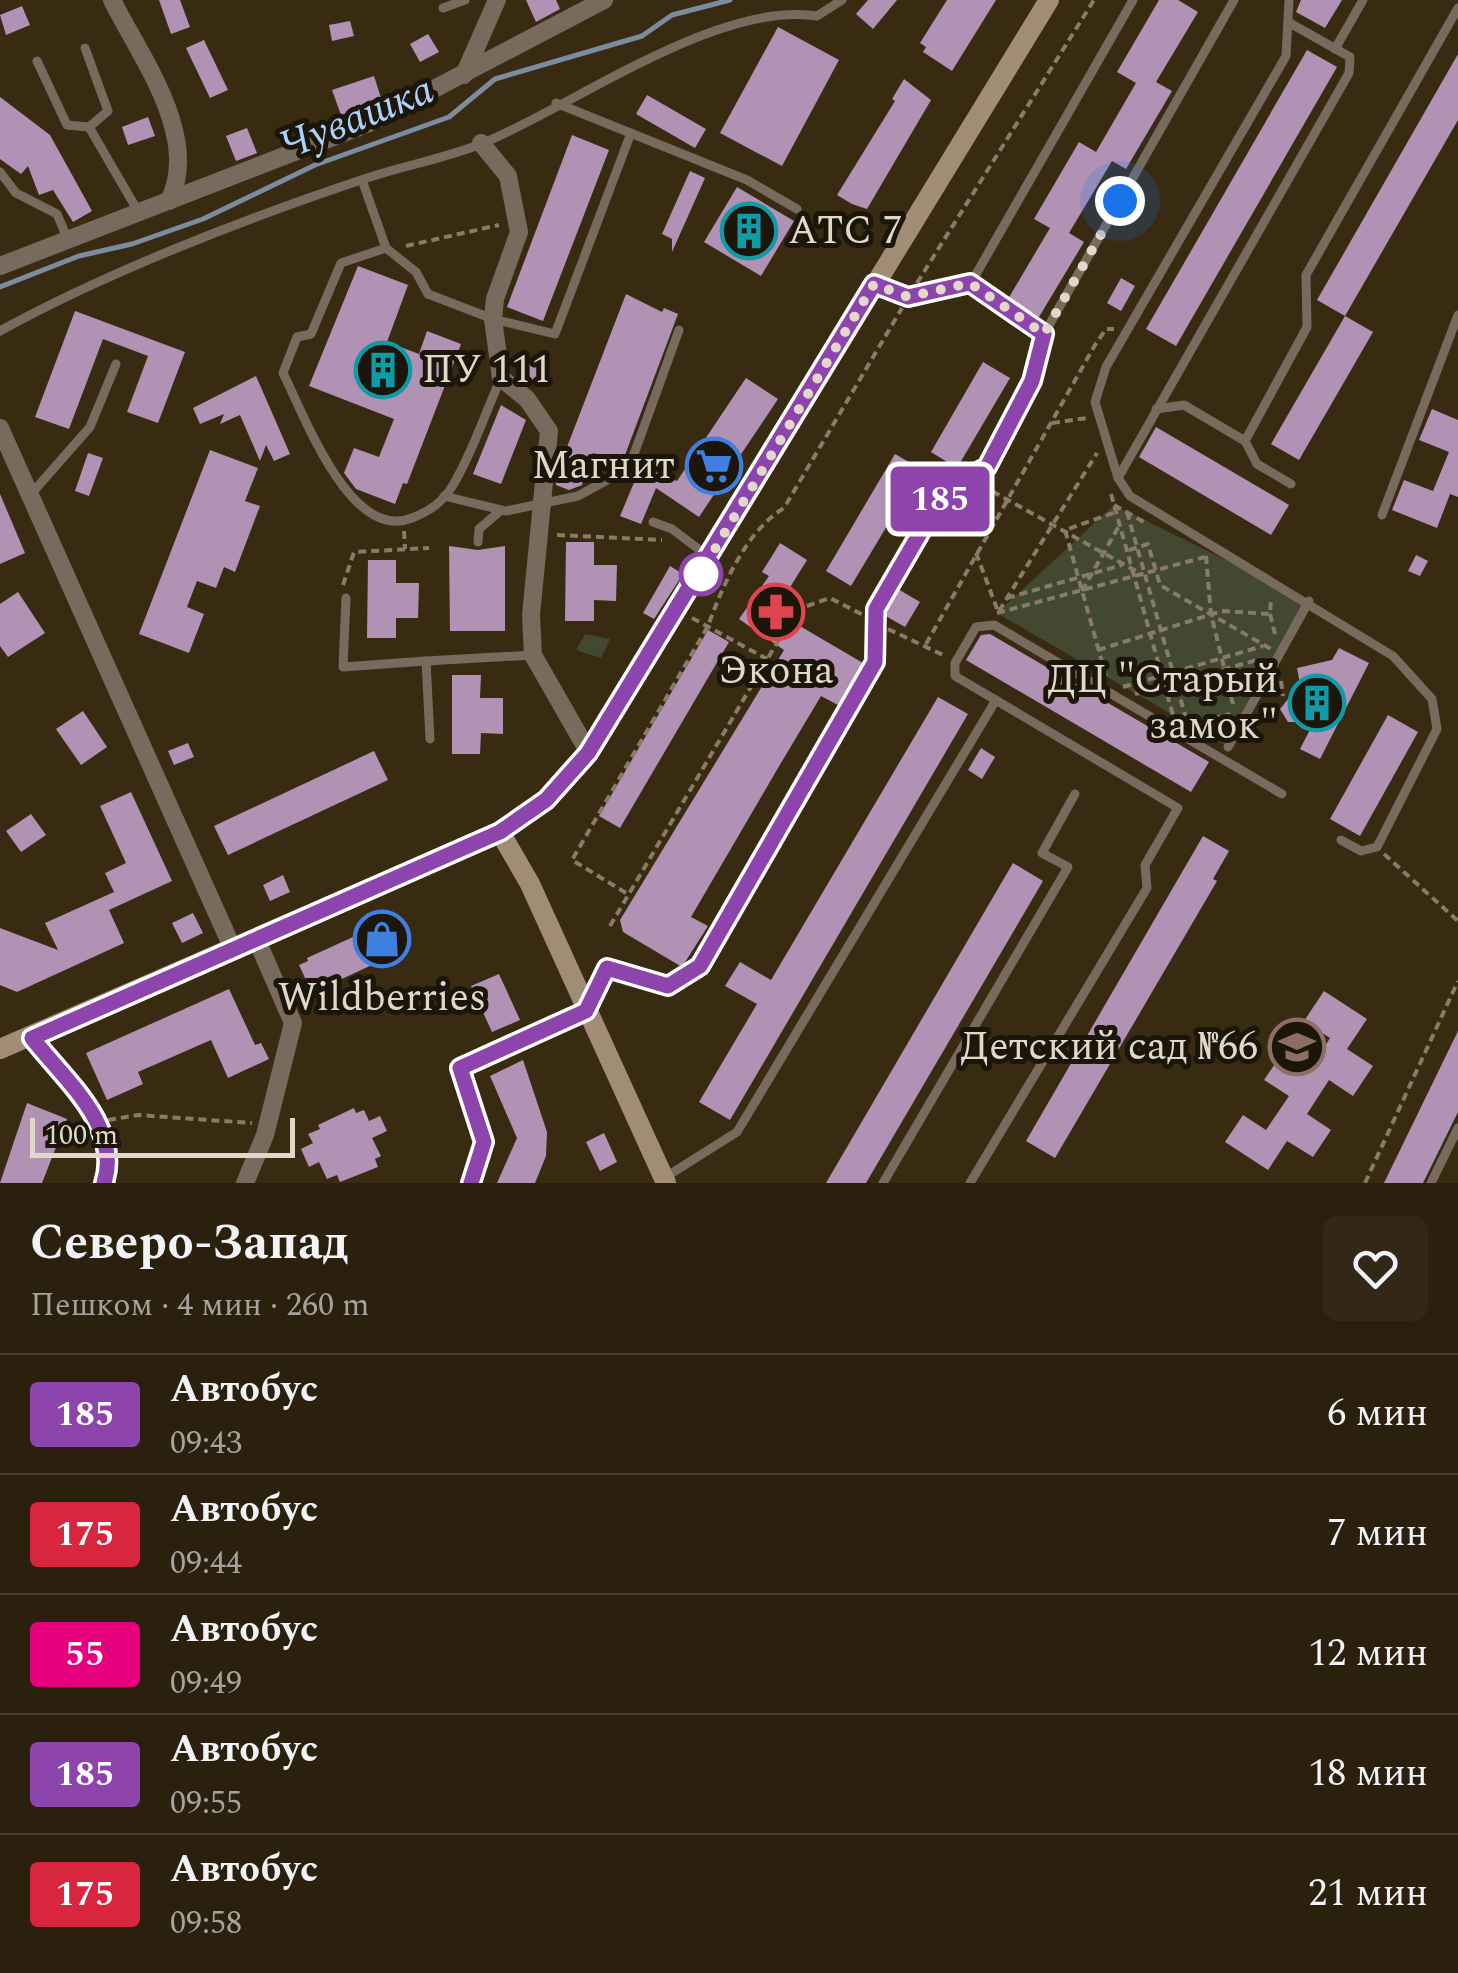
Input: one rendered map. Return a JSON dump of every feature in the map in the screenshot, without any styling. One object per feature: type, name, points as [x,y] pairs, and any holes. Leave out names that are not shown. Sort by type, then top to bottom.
[{"type":"main road","points":[[0,1049],[500,832],[546,800],[588,753],[711,558],[1049,0]]},
{"type":"main road","points":[[500,832],[530,884],[665,1181]]},
{"type":"street","points":[[112,0],[179,135],[176,186],[169,201]]},
{"type":"street","points":[[464,75],[496,0]]},
{"type":"street","points":[[0,266],[369,123],[604,0]]},
{"type":"street","points":[[481,143],[508,176],[519,232],[495,299],[493,320],[501,378],[528,398],[549,431],[531,615],[533,656],[588,753]]},
{"type":"street","points":[[0,428],[232,947]]},
{"type":"street","points":[[245,1183],[267,1125],[293,1022],[256,938]]},
{"type":"lane","points":[[443,8],[465,0]]},
{"type":"lane","points":[[0,332],[60,298],[362,180],[481,143],[556,103],[729,27],[792,12],[817,16],[842,0]]},
{"type":"lane","points":[[970,283],[1133,0]]},
{"type":"lane","points":[[471,1183],[484,1142],[460,1068],[586,1011],[607,968],[668,986],[700,966],[875,662],[876,609],[945,490],[987,467],[1023,398],[1044,334],[1234,0]]},
{"type":"lane","points":[[1290,0],[1286,56],[1106,366],[1094,402],[1118,478],[1130,496],[1392,656],[1432,699],[1437,729],[1377,848],[1361,851],[1341,840]]},
{"type":"lane","points":[[1335,49],[1363,0]]},
{"type":"lane","points":[[1245,441],[1308,327],[1306,275],[1458,8]]},
{"type":"lane","points":[[1118,478],[1348,73],[1350,57],[1288,22]]},
{"type":"lane","points":[[37,60],[67,125],[88,127],[108,111],[85,48]]},
{"type":"lane","points":[[556,103],[747,180],[797,209]]},
{"type":"lane","points":[[88,127],[138,213]]},
{"type":"lane","points":[[362,180],[386,248],[416,272],[428,294],[493,320],[555,334],[630,133]]},
{"type":"lane","points":[[0,172],[16,193],[57,214],[68,240]]},
{"type":"lane","points":[[386,248],[341,264],[311,334],[297,337],[283,374],[342,488],[362,511],[404,521],[433,509],[444,496],[501,378]]},
{"type":"lane","points":[[874,284],[908,297],[970,283],[1044,334]]},
{"type":"lane","points":[[1382,515],[1458,315]]},
{"type":"lane","points":[[444,496],[500,511],[578,496],[629,468],[679,330]]},
{"type":"lane","points":[[32,493],[90,427],[116,364]]},
{"type":"lane","points":[[1156,409],[1184,405],[1245,441],[1257,464],[1292,484]]},
{"type":"lane","points":[[478,542],[478,529],[500,511]]},
{"type":"lane","points":[[652,522],[711,558]]},
{"type":"lane","points":[[346,598],[343,668],[533,656]]},
{"type":"lane","points":[[1228,746],[1308,602]]},
{"type":"lane","points":[[970,1183],[1148,888],[1145,866],[1178,808],[955,676],[955,663],[976,627],[994,625],[1282,794]]},
{"type":"lane","points":[[426,660],[430,739]]},
{"type":"lane","points":[[665,1181],[737,1132],[996,700]]},
{"type":"lane","points":[[883,1183],[1068,867],[1042,854],[1075,794]]},
{"type":"lane","points":[[32,1038],[105,1132],[111,1162],[104,1183]]},
{"type":"lane","points":[[1431,1183],[1458,1128]]},
{"type":"path","points":[[626,892],[572,860],[708,626],[729,578],[765,520],[784,508],[908,297],[1094,0]]},
{"type":"path","points":[[386,248],[516,221]]},
{"type":"path","points":[[926,644],[1106,330],[1129,328]]},
{"type":"path","points":[[1052,423],[1090,418]]},
{"type":"path","points":[[997,613],[1099,449]]},
{"type":"path","points":[[968,479],[1008,496],[1144,576]]},
{"type":"path","points":[[1065,530],[1115,508],[1173,715]]},
{"type":"path","points":[[1127,512],[1188,725],[1249,709]]},
{"type":"path","points":[[404,521],[405,549]]},
{"type":"path","points":[[1082,591],[1119,524]]},
{"type":"path","points":[[1065,530],[1106,677]]},
{"type":"path","points":[[537,532],[686,541]]},
{"type":"path","points":[[1122,535],[1133,532]]},
{"type":"path","points":[[1126,550],[1148,544],[1160,585],[1280,654]]},
{"type":"path","points":[[346,598],[343,586],[354,552],[429,548]]},
{"type":"path","points":[[976,553],[997,613]]},
{"type":"path","points":[[1006,598],[1152,557]]},
{"type":"path","points":[[997,613],[1206,557],[1211,614],[1235,712]]},
{"type":"path","points":[[1113,568],[1117,582]]},
{"type":"path","points":[[1148,588],[1160,585]]},
{"type":"path","points":[[1048,586],[1052,599]]},
{"type":"path","points":[[1098,650],[1222,611],[1270,614],[1271,593]]},
{"type":"path","points":[[1140,599],[1151,596]]},
{"type":"path","points":[[610,926],[626,892],[767,659],[804,608],[830,598],[851,605],[876,625],[926,644],[955,663]]},
{"type":"path","points":[[678,610],[767,659]]},
{"type":"path","points":[[1124,687],[1265,646]]},
{"type":"path","points":[[1135,694],[1280,654]]},
{"type":"path","points":[[1201,664],[1204,675]]},
{"type":"path","points":[[1377,848],[1458,921]]},
{"type":"path","points":[[1364,1183],[1458,981]]},
{"type":"path","points":[[94,1117],[226,1118],[267,1125]]},
{"type":"green space","points":[[1114,505],[1309,601],[1228,747],[997,613]]},
{"type":"green space","points":[[585,634],[610,639],[601,658],[576,650]]},
{"type":"building","points":[[159,0],[180,0],[190,27],[171,34]]},
{"type":"building","points":[[526,0],[556,0],[560,9],[536,22]]},
{"type":"building","points":[[868,0],[897,0],[873,29],[856,14]]},
{"type":"building","points":[[947,0],[996,0],[952,71],[923,52],[926,47],[920,43]]},
{"type":"building","points":[[1159,0],[1178,0],[1198,12],[1156,82],[1172,91],[1126,169],[1112,161],[1069,233],[1084,242],[1039,317],[1008,299],[1050,228],[1034,219],[1079,142],[1096,152],[1136,83],[1117,72]]},
{"type":"building","points":[[1301,0],[1342,0],[1325,28],[1296,12]]},
{"type":"building","points":[[22,6],[30,25],[6,35],[0,15]]},
{"type":"building","points":[[350,21],[354,36],[332,41],[329,25]]},
{"type":"building","points":[[778,27],[839,60],[782,166],[720,133]]},
{"type":"building","points":[[428,34],[439,52],[420,62],[410,44]]},
{"type":"building","points":[[204,40],[228,90],[210,98],[186,48]]},
{"type":"building","points":[[1307,50],[1337,67],[1176,346],[1146,329]]},
{"type":"building","points":[[1458,54],[1458,120],[1345,316],[1317,300]]},
{"type":"building","points":[[374,76],[382,101],[341,115],[332,90]]},
{"type":"building","points":[[904,79],[931,100],[867,209],[852,204],[837,195],[895,101],[892,99]]},
{"type":"building","points":[[647,95],[706,129],[695,148],[636,114]]},
{"type":"building","points":[[0,97],[50,135],[92,211],[73,222],[53,190],[39,195],[28,166],[21,174],[0,159]]},
{"type":"building","points":[[148,117],[155,136],[128,145],[122,127]]},
{"type":"building","points":[[247,128],[257,153],[236,161],[226,136]]},
{"type":"building","points":[[572,135],[609,150],[543,321],[507,307]]},
{"type":"building","points":[[690,171],[705,178],[672,252],[672,239],[662,234]]},
{"type":"building","name":"АТС 7","points":[[737,187],[794,221],[761,276],[704,242]]},
{"type":"building","name":"ПУ 111","points":[[358,266],[408,285],[387,342],[419,354],[427,331],[461,344],[407,484],[403,483],[395,504],[356,489],[344,473],[354,448],[379,457],[394,419],[309,386]]},
{"type":"building","points":[[1121,278],[1135,286],[1121,311],[1107,303]]},
{"type":"building","points":[[626,294],[662,312],[664,308],[678,314],[622,463],[593,453],[582,485],[569,490],[556,485],[557,473]]},
{"type":"building","points":[[75,311],[185,352],[158,423],[127,412],[148,356],[103,339],[69,429],[35,417]]},
{"type":"building","points":[[1345,316],[1373,332],[1299,460],[1271,444]]},
{"type":"building","points":[[522,360],[547,370],[542,384],[517,374]]},
{"type":"building","points":[[983,362],[1010,378],[957,468],[931,452]]},
{"type":"building","points":[[256,376],[290,454],[274,461],[266,445],[260,461],[240,415],[220,424],[224,414],[200,424],[193,408]]},
{"type":"building","points":[[746,378],[778,399],[699,517],[656,488],[641,524],[620,516],[641,466],[677,481]]},
{"type":"building","points":[[501,405],[526,420],[501,484],[473,474]]},
{"type":"building","points":[[1432,409],[1458,420],[1458,497],[1450,494],[1437,528],[1392,510],[1404,480],[1433,491],[1449,452],[1419,440]]},
{"type":"building","points":[[1156,427],[1289,505],[1271,535],[1139,457]]},
{"type":"building","points":[[210,450],[258,468],[245,501],[260,506],[235,572],[224,567],[216,588],[197,581],[187,607],[204,614],[189,653],[139,634]]},
{"type":"building","points":[[88,453],[103,458],[89,496],[75,491]]},
{"type":"building","points":[[895,454],[921,469],[851,586],[826,571]]},
{"type":"building","points":[[0,494],[25,553],[0,564]]},
{"type":"building","points":[[566,542],[594,542],[594,565],[617,565],[616,601],[594,600],[594,621],[565,621]]},
{"type":"building","points":[[780,543],[807,560],[779,605],[785,609],[781,615],[863,663],[838,705],[821,696],[778,768],[691,917],[708,926],[682,967],[623,932],[620,920],[784,650],[739,619],[769,576],[762,572]]},
{"type":"building","points":[[449,546],[478,550],[505,546],[505,631],[450,631]]},
{"type":"building","points":[[1416,555],[1428,561],[1420,576],[1408,571]]},
{"type":"building","points":[[368,560],[396,560],[396,583],[419,583],[418,618],[396,618],[396,638],[367,638]]},
{"type":"building","points":[[670,566],[683,574],[654,619],[643,613]]},
{"type":"building","points":[[898,589],[920,602],[905,627],[884,615]]},
{"type":"building","points":[[18,592],[45,633],[8,657],[0,646],[0,604]]},
{"type":"building","points":[[708,630],[729,642],[620,828],[599,816]]},
{"type":"building","points":[[990,634],[1209,762],[1191,792],[966,660],[981,635]]},
{"type":"building","name":"ДЦ \"Старый замок\"","points":[[1339,648],[1369,663],[1320,759],[1300,749],[1314,722],[1288,722],[1280,709],[1300,684],[1297,668],[1332,660]]},
{"type":"building","points":[[452,675],[481,675],[480,698],[503,698],[503,734],[481,733],[480,754],[452,754]]},
{"type":"building","points":[[938,697],[968,714],[730,1120],[699,1102],[757,1004],[725,986],[740,962],[771,980]]},
{"type":"building","points":[[83,711],[107,747],[81,765],[56,729]]},
{"type":"building","points":[[1388,715],[1418,732],[1360,836],[1330,819]]},
{"type":"building","points":[[188,743],[194,757],[174,765],[168,751]]},
{"type":"building","points":[[981,748],[995,757],[982,779],[968,770]]},
{"type":"building","points":[[374,751],[388,780],[228,855],[214,826]]},
{"type":"building","points":[[131,792],[172,881],[109,910],[124,943],[17,992],[0,985],[0,928],[58,950],[45,923],[114,892],[105,873],[126,863],[100,806]]},
{"type":"building","points":[[31,814],[46,835],[21,852],[6,831]]},
{"type":"building","points":[[1203,836],[1229,851],[1213,879],[1217,881],[1055,1158],[1026,1141]]},
{"type":"building","points":[[1013,863],[1043,881],[866,1183],[826,1183]]},
{"type":"building","points":[[283,875],[290,892],[270,901],[263,885]]},
{"type":"building","points":[[193,913],[203,933],[182,943],[172,923]]},
{"type":"building","points":[[388,921],[389,925],[396,922],[408,948],[312,993],[299,965]]},
{"type":"building","points":[[499,974],[520,1020],[492,1032],[471,986]]},
{"type":"building","points":[[229,989],[255,1045],[261,1043],[269,1059],[228,1078],[211,1040],[138,1072],[143,1084],[107,1100],[86,1053]]},
{"type":"building","points":[[1324,991],[1367,1019],[1347,1049],[1373,1066],[1353,1096],[1329,1080],[1307,1114],[1331,1130],[1313,1157],[1287,1141],[1268,1170],[1225,1142],[1243,1115],[1266,1130],[1289,1096],[1264,1080],[1283,1052],[1310,1070],[1330,1038],[1304,1021]]},
{"type":"building","points":[[1458,1031],[1458,1112],[1423,1183],[1384,1183]]},
{"type":"building","points":[[523,1060],[547,1132],[546,1156],[535,1183],[497,1183],[517,1138],[490,1076]]},
{"type":"building","points":[[27,1103],[67,1119],[42,1183],[0,1183]]},
{"type":"building","points":[[354,1108],[356,1113],[364,1110],[369,1121],[380,1116],[387,1131],[372,1138],[381,1156],[375,1159],[378,1167],[340,1182],[337,1175],[327,1179],[319,1162],[309,1167],[301,1149],[313,1143],[308,1134],[320,1129],[318,1125]]},
{"type":"building","points":[[604,1133],[617,1162],[600,1171],[586,1142]]},
{"type":"waterway","name":"Чувашка","points":[[0,287],[79,256],[132,244],[203,219],[315,165],[449,117],[495,79],[642,36],[672,15],[730,0]]},
{"type":"bus line","name":"185","points":[[104,1183],[111,1162],[105,1132],[32,1038],[500,832],[546,800],[588,753],[753,490],[874,284],[908,297],[970,283],[1044,334],[1032,381],[987,467],[945,490],[876,609],[875,662],[700,966],[668,986],[607,968],[586,1011],[460,1068],[484,1142],[471,1183]]},
{"type":"place","name":"АТС 7","points":[[749,231]]},
{"type":"place","name":"ПУ 111","points":[[383,370]]},
{"type":"place","name":"Магнит","points":[[714,466]]},
{"type":"place","name":"Экона","points":[[776,612]]},
{"type":"place","name":"ДЦ \"Старый замок\"","points":[[1317,703]]},
{"type":"place","name":"Wildberries","points":[[382,939]]},
{"type":"place","name":"Детский сад №66","points":[[1297,1047]]},
{"type":"route","points":[[701,574],[694,584],[874,284],[908,297],[970,283],[1044,334],[1120,201]]}]
